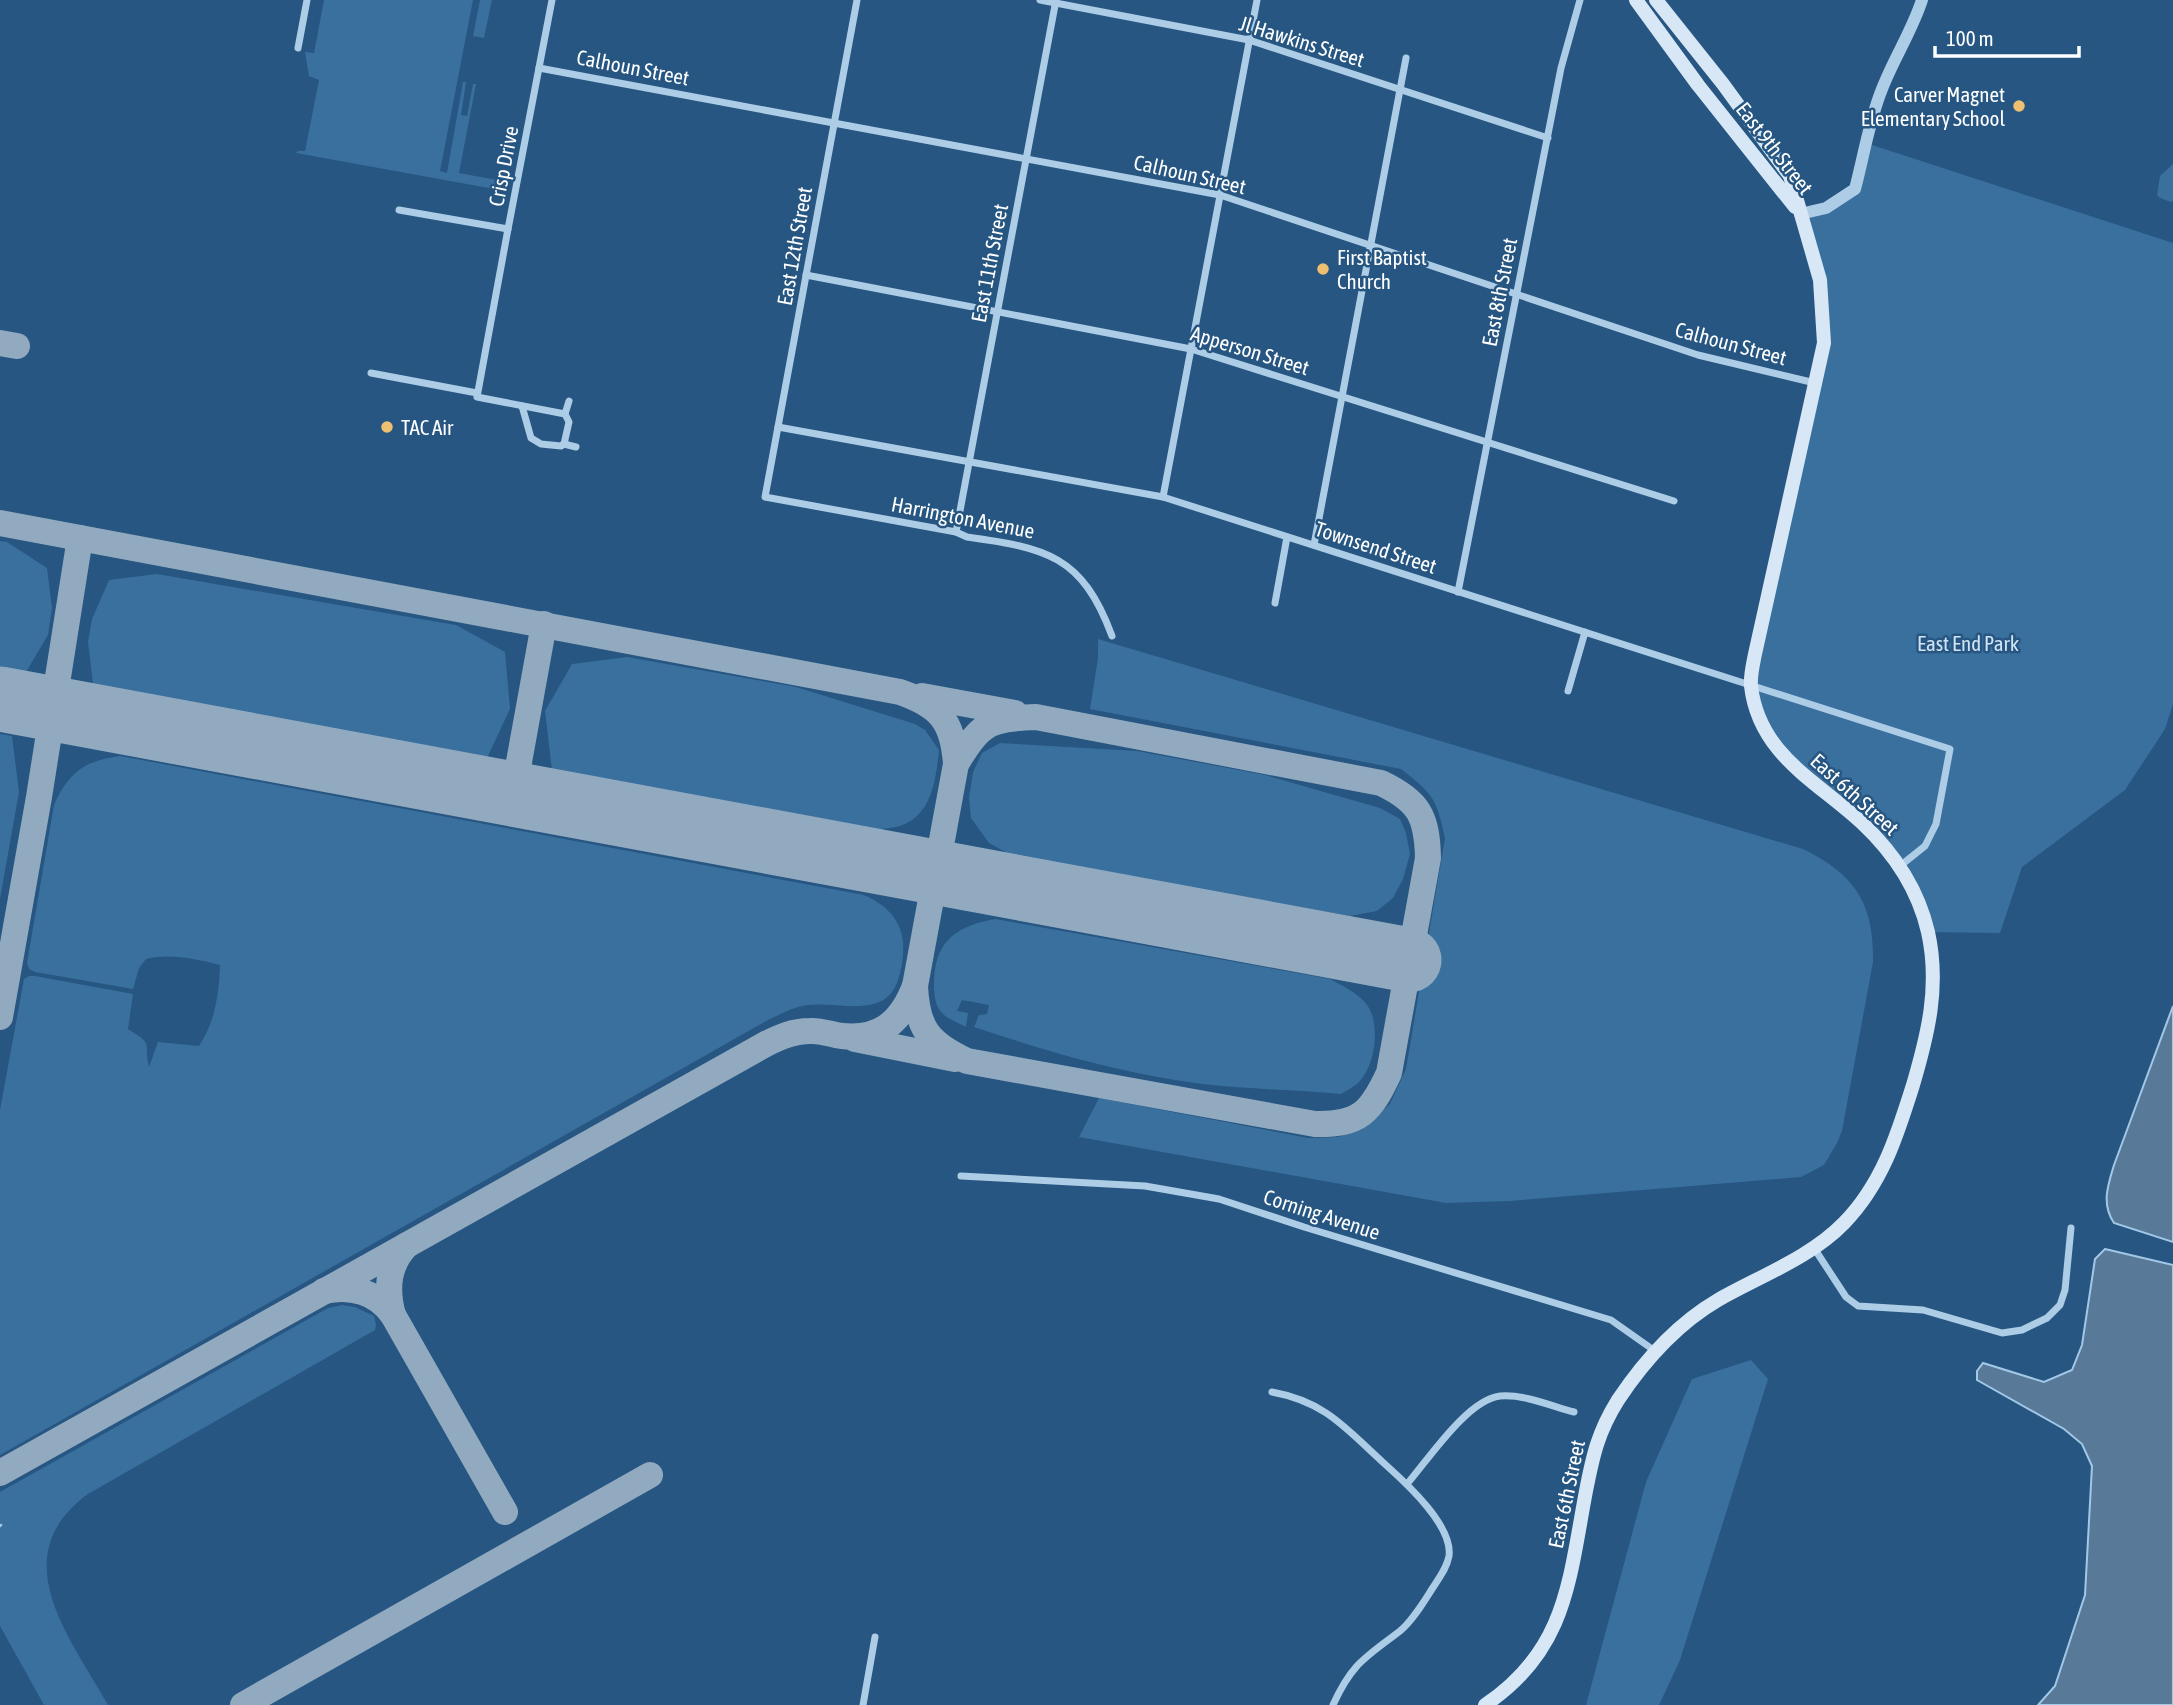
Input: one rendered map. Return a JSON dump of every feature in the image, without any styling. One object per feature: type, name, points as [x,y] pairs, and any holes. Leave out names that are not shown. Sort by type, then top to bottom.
[{"type":"main road","name":"East 9th Street","points":[[1636,0],[1698,85],[1800,214]]},
{"type":"main road","name":"East 9th Street","points":[[1656,0],[1723,84],[1790,176],[1800,214]]},
{"type":"main road","name":"East 6th Street","points":[[1485,1705],[1500,1695],[1538,1657],[1555,1628],[1565,1601],[1594,1446],[1631,1381],[1675,1332],[1708,1307],[1814,1248],[1842,1225],[1860,1205],[1877,1180],[1899,1130],[1930,1022],[1934,995],[1928,932],[1916,897],[1900,866],[1860,821],[1778,751],[1767,735],[1757,711],[1751,684],[1755,654],[1824,343],[1820,280],[1800,214]]},
{"type":"street","points":[[298,48],[307,0]]},
{"type":"street","name":"Crisp Drive","points":[[399,210],[508,229],[552,0]]},
{"type":"street","name":"East 12th Street","points":[[765,497],[857,0]]},
{"type":"street","name":"Jl Hawkins Street","points":[[1040,0],[1249,40],[1548,138]]},
{"type":"street","points":[[1163,497],[1257,0]]},
{"type":"street","name":"East 8th Street","points":[[1458,592],[1561,68],[1580,0]]},
{"type":"street","points":[[1800,214],[1826,208],[1855,189],[1882,89],[1910,33],[1922,0]]},
{"type":"street","name":"East 11th Street","points":[[956,532],[1056,1]]},
{"type":"street","points":[[1314,545],[1406,58]]},
{"type":"street","name":"Calhoun Street","points":[[540,68],[1220,195],[1699,355],[1816,383]]},
{"type":"street","points":[[508,229],[477,397],[565,414]]},
{"type":"street","name":"Apperson Street","points":[[806,275],[1191,349],[1674,500]]},
{"type":"street","points":[[371,373],[477,393]]},
{"type":"street","points":[[564,444],[569,422],[565,414],[569,401]]},
{"type":"street","points":[[522,406],[531,438],[541,444],[576,447]]},
{"type":"street","name":"Townsend Street","points":[[778,426],[1163,497],[1950,749],[1936,824],[1925,846],[1900,866]]},
{"type":"street","name":"Harrington Avenue","points":[[765,497],[1042,550],[1062,562],[1082,580],[1112,636]]},
{"type":"street","points":[[1275,603],[1287,537]]},
{"type":"street","points":[[1568,691],[1585,632]]},
{"type":"street","name":"Corning Avenue","points":[[961,1177],[1145,1186],[1219,1199],[1611,1320],[1656,1352]]},
{"type":"street","points":[[1814,1248],[1846,1297],[1858,1306],[1923,1310],[2002,1333],[2022,1330],[2047,1318],[2060,1305],[2065,1290],[2071,1228]]},
{"type":"street","points":[[1272,1392],[1304,1399],[1324,1410],[1407,1484],[1433,1515],[1444,1533],[1449,1550],[1448,1563],[1411,1620],[1363,1657],[1352,1670],[1333,1705]]},
{"type":"street","points":[[1407,1484],[1472,1409],[1492,1398],[1520,1398],[1574,1412]]},
{"type":"street","points":[[863,1705],[875,1637]]},
{"type":"green space","points":[[324,0],[473,0],[440,171],[447,173],[463,82],[466,82],[461,115],[467,116],[473,84],[476,84],[459,173],[497,180],[494,189],[296,153],[305,151],[319,80],[309,76],[305,52],[314,53]]},
{"type":"green space","points":[[480,0],[492,0],[484,38],[473,36]]},
{"type":"green space","name":"East End Park","points":[[1866,143],[2173,243],[2173,704],[2165,729],[2125,790],[2022,867],[2000,933],[1928,932],[1900,866],[1778,751],[1751,684],[1822,318],[1800,214],[1855,189]]},
{"type":"green space","points":[[2173,164],[2171,202],[2157,195],[2160,176]]},
{"type":"green space","points":[[0,541],[7,542],[47,568],[52,608],[48,635],[26,672],[0,667]]},
{"type":"green space","points":[[157,574],[456,625],[505,652],[510,709],[487,758],[93,684],[88,642],[92,619],[109,580]]},
{"type":"green space","points":[[1098,639],[1803,849],[1836,869],[1849,881],[1865,908],[1870,924],[1873,962],[1842,1131],[1824,1165],[1801,1177],[1510,1201],[1446,1203],[1079,1137],[1099,1098],[1308,1138],[1338,1137],[1362,1129],[1390,1104],[1406,1069],[1445,838],[1432,798],[1401,769],[1090,709],[1098,658]]},
{"type":"green space","points":[[627,657],[796,687],[915,724],[925,730],[939,750],[934,782],[927,802],[922,811],[905,824],[877,830],[552,770],[545,711],[572,664]]},
{"type":"green space","points":[[0,734],[12,736],[19,792],[0,899]]},
{"type":"green space","points":[[1000,743],[1137,751],[1265,775],[1380,808],[1400,819],[1406,833],[1410,854],[1403,879],[1393,898],[1377,911],[1350,916],[1013,856],[989,843],[971,818],[969,798],[973,772],[982,753]]},
{"type":"green space","points":[[120,756],[864,895],[891,913],[899,926],[903,947],[898,980],[892,992],[883,1000],[872,1004],[808,1005],[768,1020],[0,1455],[0,1110],[24,979],[35,976],[133,994],[128,1029],[145,1041],[149,1067],[158,1042],[199,1046],[209,1027],[217,997],[220,965],[192,959],[146,959],[139,968],[133,989],[29,969],[27,963],[54,805],[66,784],[79,770],[97,761]]},
{"type":"green space","points":[[995,919],[1330,979],[1357,995],[1369,1008],[1375,1036],[1369,1066],[1359,1082],[1341,1094],[1219,1086],[1115,1068],[974,1027],[979,1015],[987,1014],[989,1005],[962,1000],[957,1011],[968,1013],[966,1027],[947,1017],[937,1006],[934,990],[935,968],[944,945],[951,937],[970,926]]},
{"type":"green space","points":[[342,1305],[355,1307],[374,1316],[375,1330],[88,1494],[63,1518],[50,1544],[47,1571],[52,1598],[77,1653],[108,1705],[44,1705],[0,1626],[0,1492],[328,1308]]},
{"type":"green space","points":[[1751,1360],[1768,1379],[1680,1660],[1659,1705],[1586,1705],[1646,1482],[1692,1379]]},
{"type":"shaded area","points":[[2173,1006],[2173,1242],[2114,1223],[2107,1202],[2114,1165]]},
{"type":"shaded area","points":[[2105,1249],[2173,1265],[2173,1705],[2038,1705],[2055,1686],[2085,1595],[2092,1466],[2082,1444],[2064,1429],[1977,1380],[1977,1371],[1983,1363],[2044,1382],[2072,1370],[2082,1345],[2095,1259]]},
{"type":"taxiway","points":[[0,343],[17,346]]},
{"type":"taxiway","points":[[0,523],[900,692],[925,703],[942,717],[952,737],[956,764],[915,986],[904,1009],[889,1025],[868,1035],[842,1036],[804,1031],[770,1042],[0,1473]]},
{"type":"taxiway","points":[[0,1017],[39,797],[80,538]]},
{"type":"taxiway","points":[[513,795],[544,624]]},
{"type":"taxiway","points":[[922,696],[1015,713]]},
{"type":"taxiway","points":[[915,986],[918,1013],[927,1033],[943,1048],[967,1061],[1315,1124],[1343,1122],[1362,1114],[1376,1098],[1389,1073],[1428,858],[1423,821],[1404,796],[1381,783],[1036,717],[1007,719],[987,726],[972,740],[956,764]]},
{"type":"taxiway","points":[[855,1039],[955,1059]]},
{"type":"taxiway","points":[[407,1245],[395,1261],[390,1278],[389,1296],[393,1315],[505,1512]]},
{"type":"taxiway","points":[[324,1291],[344,1289],[363,1292],[387,1307],[393,1315]]},
{"type":"taxiway","points":[[243,1705],[650,1475]]},
{"type":"runway","points":[[0,699],[1409,960]]},
{"type":"place","name":"Carver Magnet Elementary School","points":[[2019,106]]},
{"type":"place","name":"First Baptist Church","points":[[1323,269]]},
{"type":"place","name":"TAC Air","points":[[387,427]]}]
